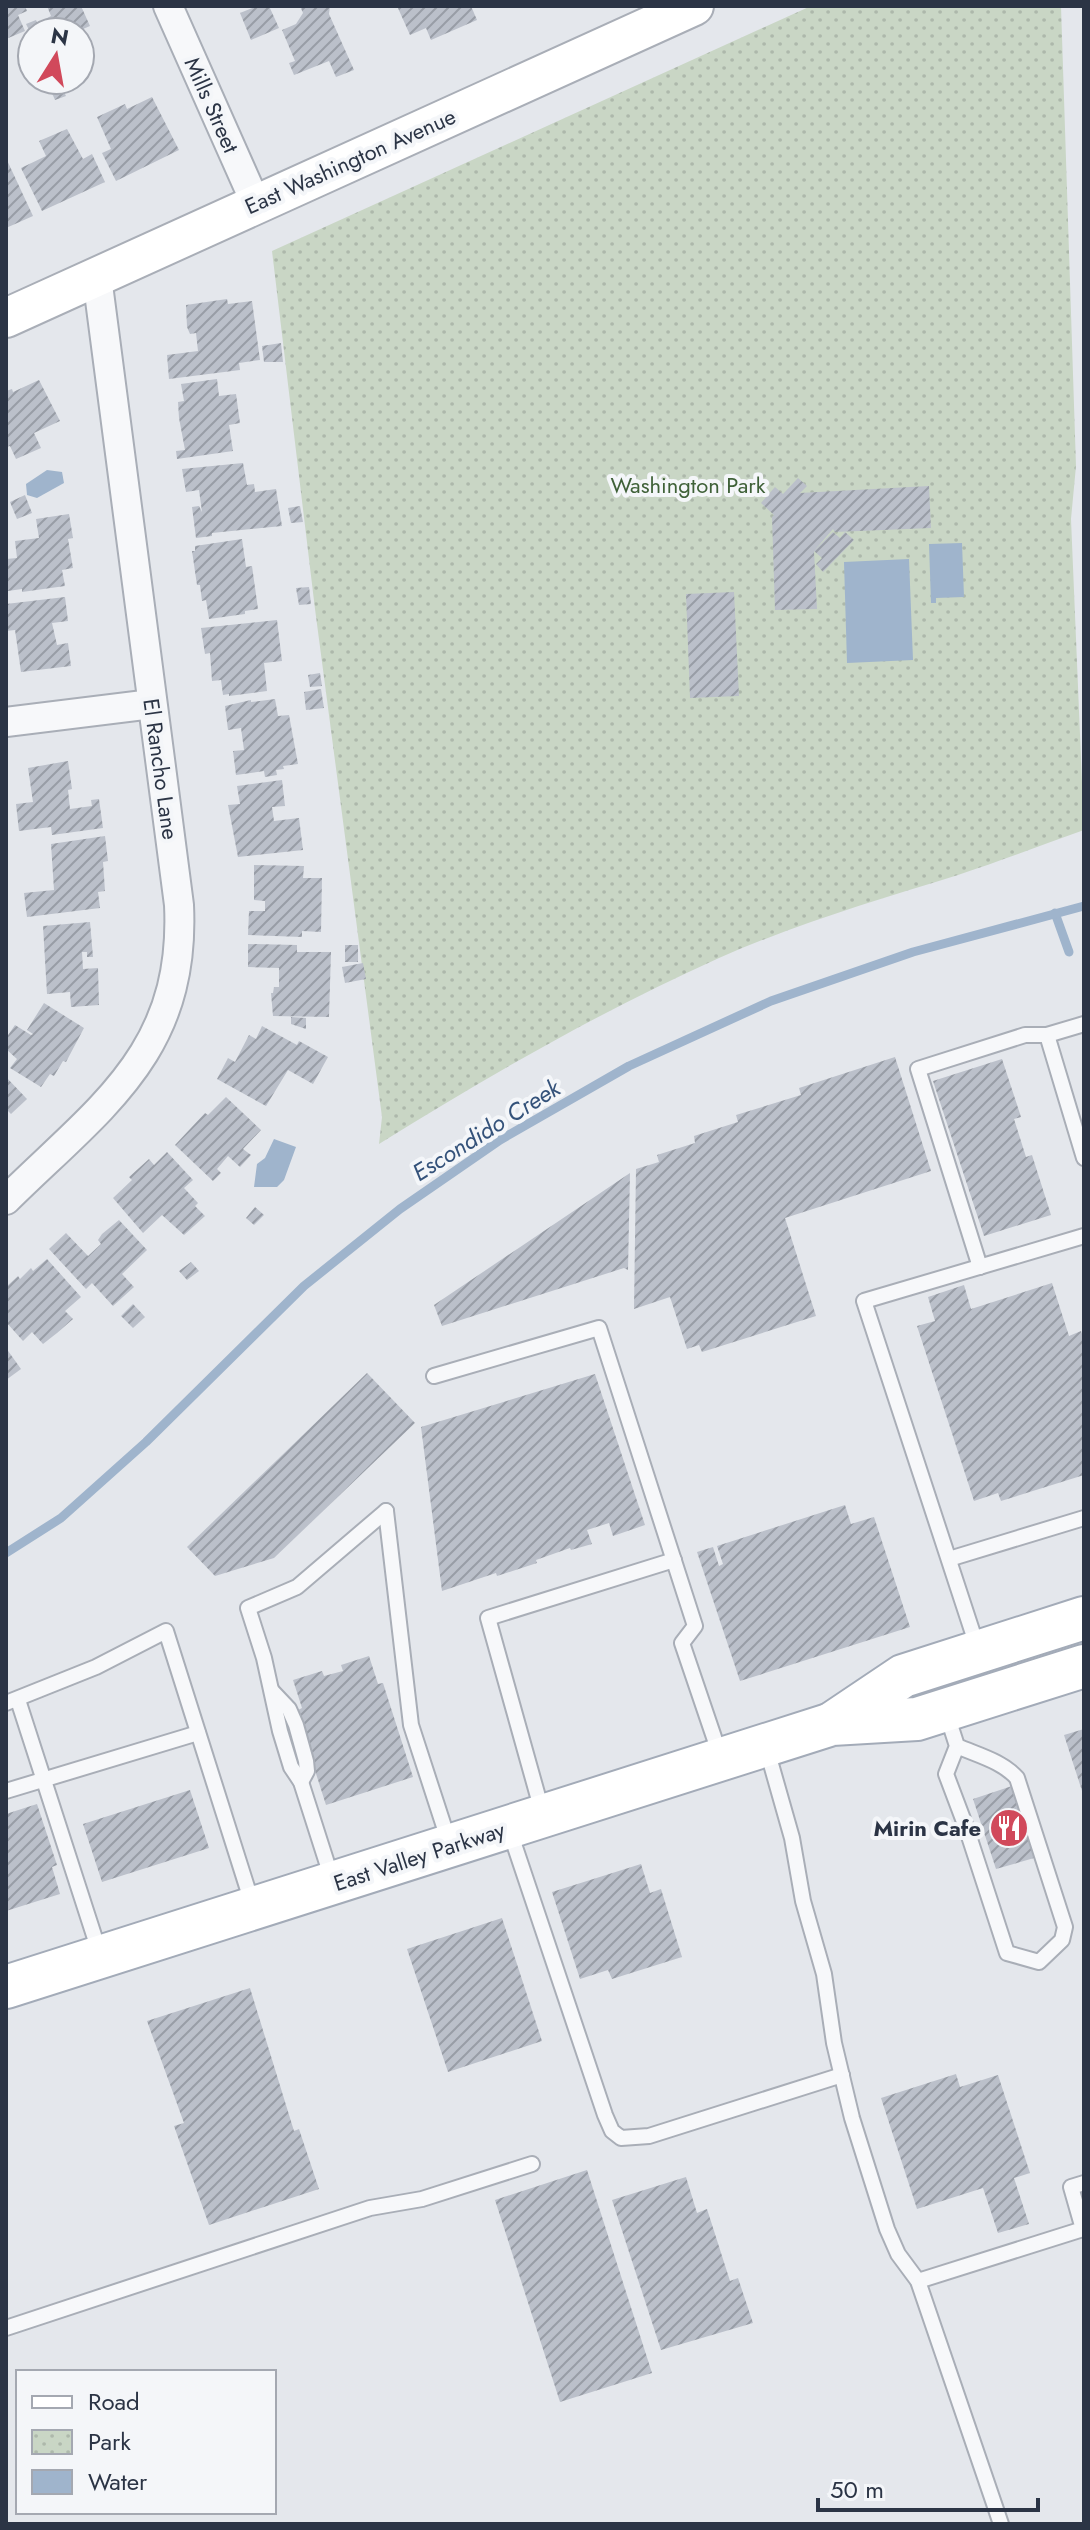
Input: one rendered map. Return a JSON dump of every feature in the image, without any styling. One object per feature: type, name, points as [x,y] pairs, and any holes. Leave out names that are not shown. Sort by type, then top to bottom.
[{"type":"main road","name":"East Washington Avenue","points":[[6,318],[694,6]]},
{"type":"main road","name":"East Valley Parkway","points":[[832,1724],[903,1676],[1084,1618]]},
{"type":"main road","name":"East Valley Parkway","points":[[6,1987],[832,1724],[917,1719],[951,1728],[1084,1666]]},
{"type":"street","name":"Mills Street","points":[[168,6],[256,204]]},
{"type":"street","name":"El Rancho Lane","points":[[6,1200],[114,1097],[140,1062],[171,996],[178,968],[179,914],[97,277]]},
{"type":"street","points":[[6,722],[152,704]]},
{"type":"lane","points":[[980,1267],[918,1069],[1025,1035],[1047,1035],[1084,1024]]},
{"type":"lane","points":[[1047,1035],[1084,1158]]},
{"type":"lane","points":[[978,1652],[864,1301],[1084,1236]]},
{"type":"lane","points":[[434,1376],[599,1328],[695,1626],[682,1643],[721,1760]]},
{"type":"lane","points":[[333,1883],[301,1782],[291,1767],[248,1608],[297,1587],[386,1511],[411,1725],[450,1846]]},
{"type":"lane","points":[[949,1559],[1084,1518]]},
{"type":"lane","points":[[674,1560],[488,1618],[526,1822],[605,2115],[612,2131],[621,2138],[649,2136],[842,2075]]},
{"type":"lane","points":[[101,1957],[44,1779],[12,1701],[96,1667],[166,1631],[254,1908]]},
{"type":"lane","points":[[951,1728],[1017,1778],[1065,1927],[1062,1940],[1039,1962],[1007,1953],[946,1774],[951,1728]]},
{"type":"lane","points":[[6,1791],[198,1733]]},
{"type":"lane","points":[[766,1746],[792,1838],[803,1901],[824,1974],[834,2043],[852,2118],[887,2229],[898,2254],[918,2281],[1001,2524]]},
{"type":"lane","points":[[6,2328],[370,2208],[422,2199],[532,2164]]},
{"type":"lane","points":[[918,2281],[1083,2229],[1071,2187],[1084,2183]]},
{"type":"green space","name":"Washington Park","points":[[811,6],[1061,6],[1076,466],[1071,519],[1084,830],[974,870],[807,923],[719,958],[546,1045],[379,1144],[382,1117],[315,609],[272,251]]},
{"type":"water","points":[[47,470],[62,472],[64,483],[37,498],[27,495],[26,484]]},
{"type":"water","points":[[962,543],[964,597],[936,598],[936,603],[931,603],[929,544]]},
{"type":"water","points":[[909,559],[913,660],[847,663],[844,562]]},
{"type":"water","points":[[274,1139],[296,1147],[284,1180],[277,1187],[254,1187],[257,1164],[265,1158]]},
{"type":"building","points":[[6,6],[25,6],[27,11],[16,16],[16,35],[6,39]]},
{"type":"building","points":[[47,6],[81,6],[86,16],[51,16]]},
{"type":"building","points":[[257,6],[269,6],[279,28],[251,40],[240,13]]},
{"type":"building","points":[[300,6],[330,6],[329,14],[354,70],[336,77],[329,61],[294,75],[289,63],[295,61],[282,30],[296,24],[303,13]]},
{"type":"building","points":[[397,6],[471,6],[477,20],[431,40],[426,28],[410,35]]},
{"type":"building","points":[[152,97],[179,150],[116,181],[102,153],[111,149],[97,117],[125,104],[127,109]]},
{"type":"building","points":[[67,129],[83,159],[92,154],[105,182],[42,211],[21,168],[46,156],[39,141]]},
{"type":"building","points":[[6,158],[33,216],[6,228]]},
{"type":"building","points":[[227,299],[228,304],[252,301],[260,360],[239,363],[240,370],[169,379],[167,355],[198,351],[196,333],[190,334],[187,327],[186,305]]},
{"type":"building","points":[[281,343],[283,362],[264,362],[262,346]]},
{"type":"building","points":[[217,379],[219,396],[236,394],[240,423],[229,425],[233,451],[177,459],[176,451],[185,450],[178,402],[184,401],[181,384]]},
{"type":"building","points":[[39,380],[60,421],[34,433],[41,448],[16,459],[10,446],[6,447],[6,391],[12,389],[13,392]]},
{"type":"building","points":[[243,463],[247,485],[254,484],[255,492],[276,489],[282,526],[212,533],[212,536],[196,538],[192,507],[199,506],[202,512],[199,490],[186,492],[182,469]]},
{"type":"building","points":[[798,478],[807,486],[800,493],[929,486],[931,528],[835,532],[833,529],[814,551],[817,609],[775,610],[774,515],[761,503],[775,487],[783,494]]},
{"type":"building","points":[[25,495],[32,513],[17,519],[10,502]]},
{"type":"building","points":[[300,506],[303,522],[291,523],[288,508]]},
{"type":"building","points":[[69,514],[73,538],[68,539],[73,568],[62,570],[65,586],[8,591],[6,559],[17,558],[15,541],[39,538],[36,519]]},
{"type":"building","points":[[833,532],[840,538],[845,532],[854,540],[823,572],[816,564],[822,558],[814,551]]},
{"type":"building","points":[[242,539],[246,567],[252,566],[258,609],[209,619],[206,600],[202,601],[200,585],[197,585],[192,551],[195,551],[195,546]]},
{"type":"building","points":[[309,587],[311,604],[299,605],[296,588]]},
{"type":"building","points":[[734,592],[739,696],[690,698],[686,594]]},
{"type":"building","points":[[65,597],[68,621],[52,623],[57,645],[68,643],[71,666],[21,672],[15,630],[6,631],[6,604]]},
{"type":"building","points":[[277,620],[282,661],[264,663],[267,691],[223,695],[221,680],[212,681],[210,653],[205,654],[201,628]]},
{"type":"building","points":[[320,673],[322,686],[310,687],[308,675]]},
{"type":"building","points":[[321,689],[324,708],[306,710],[304,692]]},
{"type":"building","points":[[275,699],[278,716],[289,715],[298,764],[283,766],[284,769],[276,770],[277,775],[265,777],[264,771],[236,775],[233,751],[244,750],[241,728],[228,730],[225,706]]},
{"type":"building","points":[[68,761],[72,789],[68,790],[70,809],[92,806],[91,800],[99,799],[103,828],[52,835],[51,827],[19,831],[16,804],[33,802],[28,768]]},
{"type":"building","points":[[282,780],[285,806],[272,807],[274,821],[299,818],[303,850],[238,857],[228,805],[240,804],[237,786]]},
{"type":"building","points":[[105,836],[108,861],[103,862],[105,891],[98,892],[100,908],[27,917],[24,893],[54,890],[51,844]]},
{"type":"building","points":[[254,865],[304,866],[303,878],[322,878],[321,932],[302,931],[302,937],[248,935],[249,911],[265,911],[265,901],[254,900]]},
{"type":"building","points":[[90,922],[93,957],[87,957],[87,952],[82,952],[83,969],[98,968],[99,1005],[71,1007],[70,992],[47,994],[43,926]]},
{"type":"building","points":[[248,944],[297,945],[297,952],[331,952],[329,1017],[273,1016],[271,993],[274,987],[279,987],[279,968],[248,967]]},
{"type":"building","points":[[345,945],[358,945],[358,962],[345,962]]},
{"type":"building","points":[[363,963],[366,979],[345,983],[342,967]]},
{"type":"building","points":[[44,1003],[84,1028],[66,1062],[63,1061],[54,1076],[50,1074],[41,1087],[10,1068],[17,1059],[6,1049],[6,1038],[15,1025],[33,1034],[27,1030]]},
{"type":"building","points":[[291,1017],[306,1018],[306,1029],[291,1024]]},
{"type":"building","points":[[262,1026],[328,1057],[313,1084],[288,1070],[266,1106],[217,1079],[228,1058],[235,1062],[249,1035],[256,1039]]},
{"type":"building","points":[[895,1057],[931,1171],[785,1218],[816,1316],[702,1352],[699,1345],[687,1349],[670,1297],[634,1309],[636,1169],[659,1162],[657,1155],[695,1143],[694,1136],[738,1122],[736,1115],[801,1095],[799,1088]]},
{"type":"building","points":[[1002,1059],[1021,1117],[1014,1119],[1026,1157],[1032,1155],[1051,1215],[984,1236],[933,1081]]},
{"type":"building","points":[[6,1077],[27,1099],[11,1114],[6,1109]]},
{"type":"building","points":[[226,1097],[261,1130],[243,1149],[251,1155],[240,1167],[228,1156],[217,1169],[221,1173],[213,1181],[175,1145],[205,1113],[208,1115]]},
{"type":"building","points":[[167,1152],[193,1180],[184,1188],[205,1216],[184,1235],[162,1215],[143,1233],[113,1198],[132,1180],[129,1177],[149,1159],[154,1165]]},
{"type":"building","points":[[630,1173],[628,1270],[624,1268],[442,1326],[434,1305]]},
{"type":"building","points":[[255,1207],[264,1215],[254,1225],[246,1218]]},
{"type":"building","points":[[119,1220],[147,1250],[122,1274],[134,1287],[113,1306],[92,1283],[86,1289],[49,1249],[66,1233],[88,1256],[101,1244],[98,1240],[102,1234]]},
{"type":"building","points":[[47,1259],[81,1297],[65,1311],[73,1319],[43,1344],[32,1332],[23,1341],[6,1322],[6,1287]]},
{"type":"building","points":[[191,1262],[199,1271],[187,1280],[179,1271]]},
{"type":"building","points":[[1052,1283],[1069,1336],[1081,1331],[1084,1339],[1084,1475],[1001,1501],[998,1493],[974,1501],[917,1326],[935,1321],[928,1297],[964,1285],[971,1309]]},
{"type":"building","points":[[133,1304],[145,1317],[133,1328],[121,1316]]},
{"type":"building","points":[[6,1348],[21,1369],[6,1380]]},
{"type":"building","points":[[367,1373],[415,1423],[274,1558],[215,1576],[187,1547]]},
{"type":"building","points":[[595,1374],[645,1525],[613,1536],[609,1523],[587,1530],[592,1544],[570,1548],[536,1560],[537,1563],[442,1591],[421,1427]]},
{"type":"building","points":[[845,1505],[851,1524],[874,1517],[910,1627],[740,1681],[697,1552],[713,1547],[719,1566],[723,1564],[717,1546]]},
{"type":"building","points":[[369,1656],[378,1684],[383,1683],[413,1777],[326,1805],[296,1711],[302,1708],[293,1680],[322,1671],[324,1676],[343,1671],[341,1665]]},
{"type":"building","points":[[1084,1729],[1084,1794],[1083,1794],[1064,1735]]},
{"type":"building","points":[[1018,1784],[1041,1856],[996,1869],[973,1799]]},
{"type":"building","points":[[190,1790],[209,1848],[102,1882],[83,1824]]},
{"type":"building","points":[[37,1804],[57,1865],[52,1867],[60,1894],[6,1911],[6,1814]]},
{"type":"building","points":[[641,1864],[650,1893],[661,1889],[682,1957],[612,1979],[608,1970],[580,1979],[552,1892]]},
{"type":"building","points":[[502,1918],[542,2041],[448,2072],[407,1949]]},
{"type":"building","points":[[250,1988],[294,2131],[299,2129],[319,2189],[209,2225],[174,2126],[184,2123],[147,2021]]},
{"type":"building","points":[[956,2074],[960,2087],[998,2075],[1030,2173],[1014,2178],[1029,2224],[998,2233],[983,2188],[917,2209],[881,2098]]},
{"type":"building","points":[[587,2170],[652,2373],[560,2402],[495,2200]]},
{"type":"building","points":[[686,2177],[697,2213],[707,2209],[730,2281],[738,2278],[753,2323],[661,2350],[612,2200]]},
{"type":"waterway","name":"Escondido Creek","points":[[6,1553],[61,1518],[146,1442],[304,1286],[400,1209],[500,1140],[629,1066],[771,1001],[913,952],[1084,906]]},
{"type":"waterway","points":[[1055,913],[1069,952]]},
{"type":"place","name":"Mirin Cafe","points":[[1009,1828]]}]
